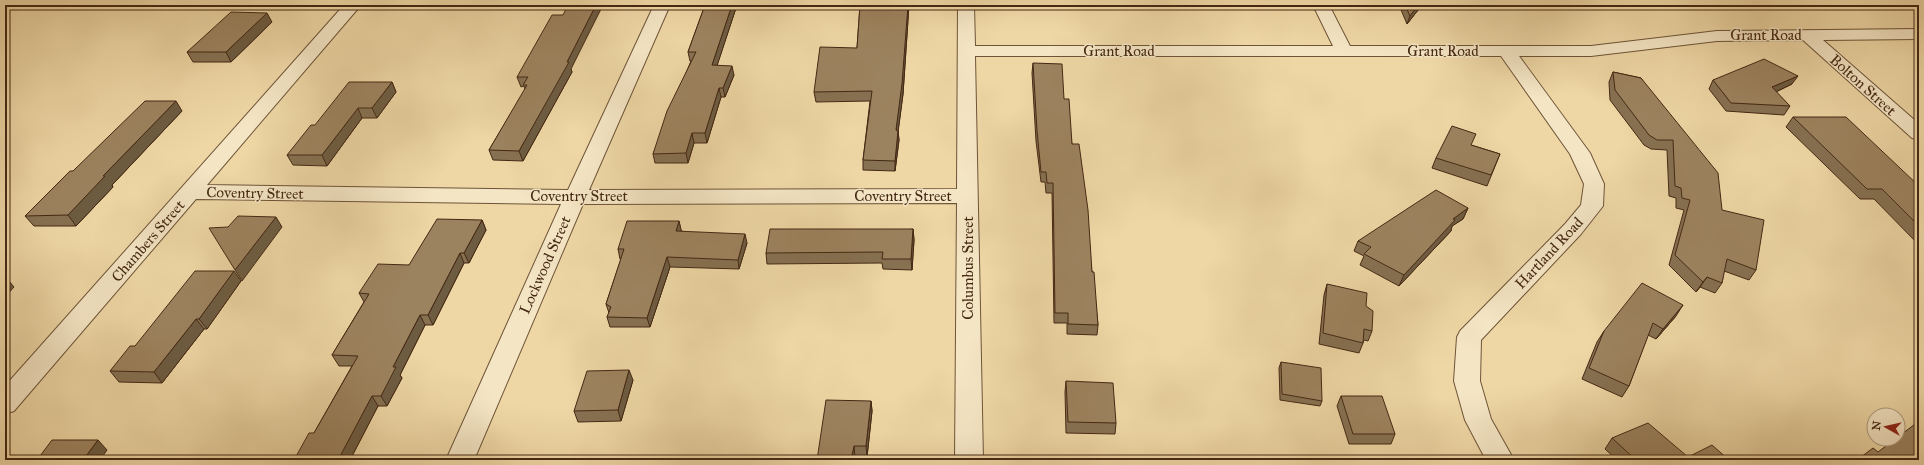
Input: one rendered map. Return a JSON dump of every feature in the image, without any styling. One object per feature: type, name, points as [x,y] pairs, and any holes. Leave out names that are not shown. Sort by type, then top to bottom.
[{"type":"street","name":"Chambers Street","points":[[5,404],[353,5]]},
{"type":"street","name":"Lockwood Street","points":[[460,460],[575,197],[662,5]]},
{"type":"street","name":"Columbus Street","points":[[966,5],[969,460]]},
{"type":"street","points":[[1321,5],[1344,51]]},
{"type":"street","name":"Grant Road","points":[[966,51],[1591,51],[1717,36],[1919,34]]},
{"type":"street","name":"Bolton Street","points":[[1807,35],[1919,134]]},
{"type":"street","name":"Hartland Road","points":[[1500,460],[1478,420],[1467,381],[1469,337],[1573,230],[1592,206],[1594,184],[1580,153],[1506,52]]},
{"type":"street","name":"Coventry Street","points":[[190,192],[575,197],[968,196]]},
{"type":"building","points":[[568,5],[596,5],[567,62],[569,62],[519,151],[489,150],[527,85],[523,85],[528,77],[517,77],[552,15],[563,15]]},
{"type":"building","points":[[705,5],[732,5],[712,65],[732,66],[723,88],[719,88],[705,133],[692,133],[686,153],[653,154],[667,111],[696,52],[688,52]]},
{"type":"building","points":[[860,5],[908,5],[902,84],[896,130],[898,131],[895,161],[863,160],[872,91],[814,92],[820,47],[857,48]]},
{"type":"building","points":[[1405,5],[1418,5],[1410,16]]},
{"type":"building","points":[[231,12],[267,13],[226,52],[187,52]]},
{"type":"building","points":[[1764,59],[1798,76],[1772,87],[1790,106],[1731,103],[1713,80]]},
{"type":"building","points":[[1033,63],[1062,64],[1064,99],[1069,99],[1072,144],[1079,144],[1088,210],[1092,272],[1094,272],[1098,325],[1068,324],[1068,313],[1055,313],[1053,183],[1047,183],[1046,172],[1041,172]]},
{"type":"building","points":[[1613,72],[1641,78],[1718,173],[1722,210],[1764,220],[1756,270],[1727,259],[1722,283],[1707,277],[1703,282],[1675,255],[1690,200],[1682,198],[1681,188],[1675,186],[1673,140],[1657,140],[1649,135],[1615,90]]},
{"type":"building","points":[[349,82],[392,82],[372,108],[358,108],[322,155],[287,155],[311,125],[315,125]]},
{"type":"building","points":[[145,101],[176,101],[103,176],[105,176],[68,215],[25,216],[70,171],[73,171]]},
{"type":"building","points":[[1793,117],[1846,117],[1919,186],[1919,226],[1882,189],[1867,189]]},
{"type":"building","points":[[1452,126],[1476,134],[1471,145],[1500,154],[1491,175],[1436,158]]},
{"type":"building","points":[[1436,190],[1468,208],[1453,219],[1455,220],[1404,275],[1364,254],[1371,247],[1358,241]]},
{"type":"building","points":[[238,216],[276,217],[235,270],[209,228],[228,227]]},
{"type":"building","points":[[437,219],[482,220],[464,253],[460,253],[428,315],[420,315],[393,367],[396,367],[381,396],[372,396],[338,460],[294,460],[309,433],[314,433],[358,356],[332,355],[369,294],[359,293],[378,264],[409,265]]},
{"type":"building","points":[[627,221],[679,221],[676,231],[745,234],[738,260],[667,257],[647,318],[607,317],[611,307],[606,304],[624,249],[618,249]]},
{"type":"building","points":[[770,229],[913,229],[911,259],[882,259],[883,252],[766,253]]},
{"type":"building","points":[[195,271],[234,271],[199,319],[196,319],[154,372],[110,371],[130,346],[135,346]]},
{"type":"building","points":[[1642,283],[1683,305],[1663,329],[1653,323],[1629,386],[1589,368],[1604,331]]},
{"type":"building","points":[[1327,284],[1367,293],[1366,306],[1373,311],[1372,331],[1364,329],[1363,343],[1323,333]]},
{"type":"building","points":[[1281,362],[1321,368],[1322,401],[1282,394]]},
{"type":"building","points":[[629,370],[618,410],[574,411],[587,371]]},
{"type":"building","points":[[1066,381],[1113,383],[1116,423],[1068,422]]},
{"type":"building","points":[[1341,396],[1382,396],[1395,434],[1353,434]]},
{"type":"building","points":[[826,400],[871,401],[866,446],[854,446],[851,460],[817,460]]},
{"type":"building","points":[[1919,421],[1919,460],[1857,460],[1873,448],[1878,452],[1885,447],[1906,447],[1906,431]]},
{"type":"building","points":[[1648,423],[1688,457],[1712,445],[1729,460],[1636,460],[1612,438]]},
{"type":"building","points":[[52,440],[98,440],[83,460],[37,460]]}]
